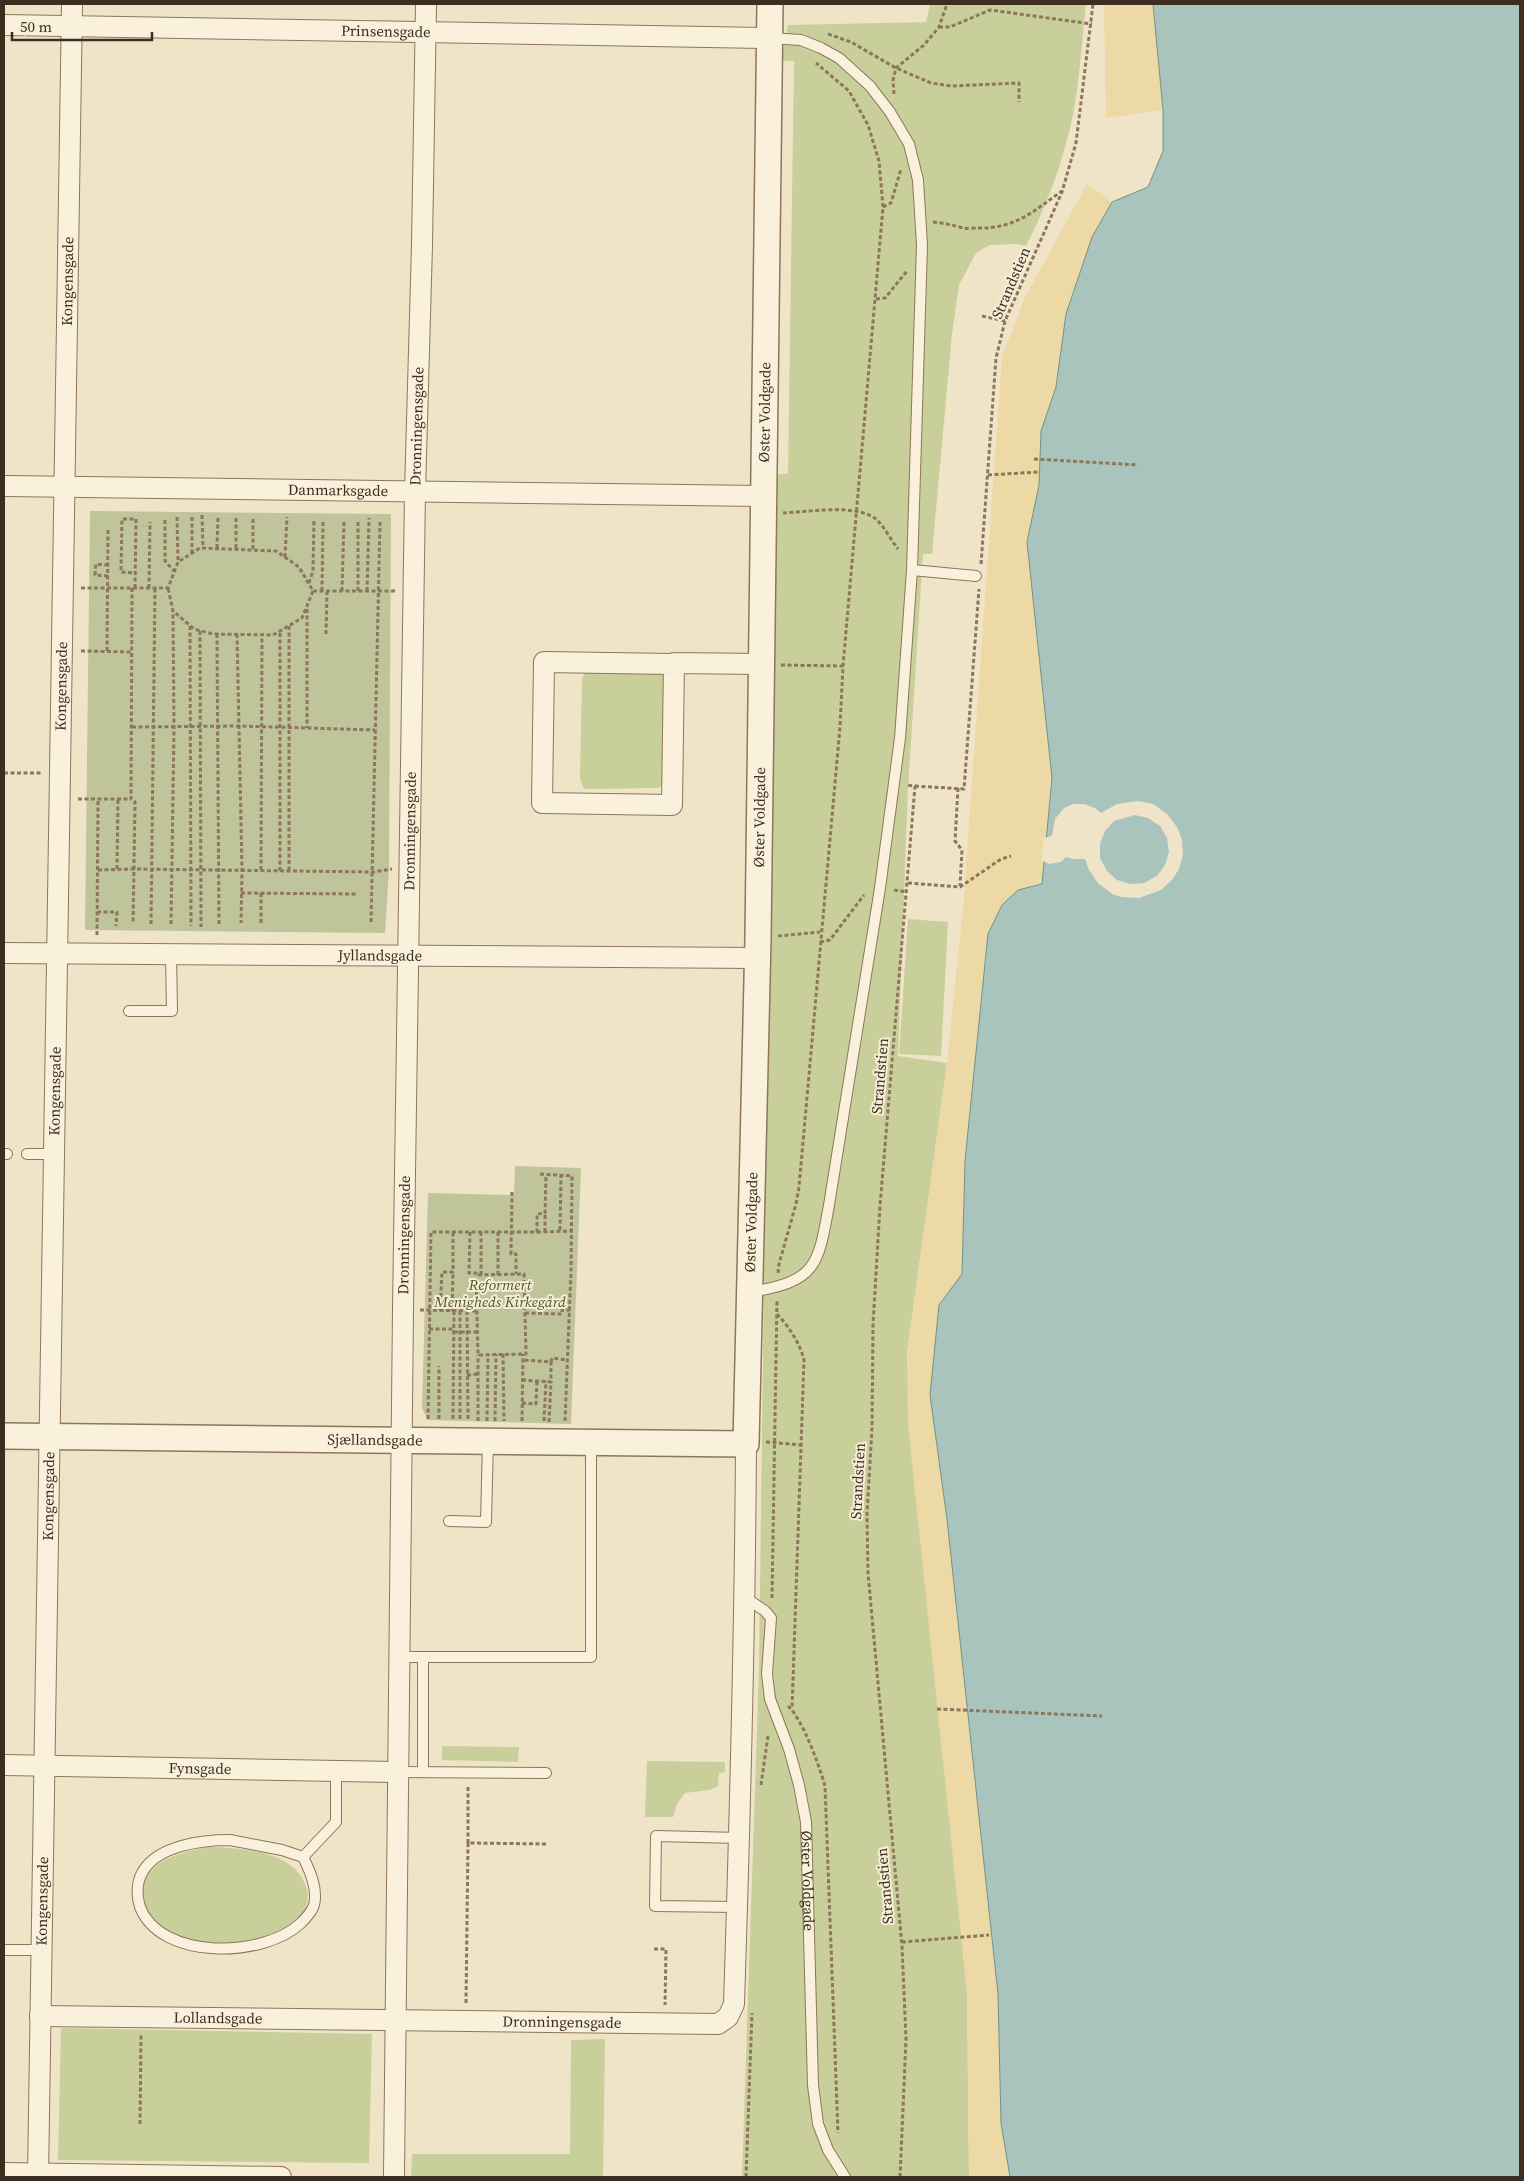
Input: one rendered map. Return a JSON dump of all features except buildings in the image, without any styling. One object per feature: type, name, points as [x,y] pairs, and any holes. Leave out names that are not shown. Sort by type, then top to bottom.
[{"type":"street","name":"Kongensgade","points":[[38,2176],[72,4]]},
{"type":"street","name":"Dronningensgade","points":[[394,2177],[396,1772],[415,492],[426,4]]},
{"type":"street","name":"Øster Voldgade","points":[[728,2017],[734,2004],[746,1598],[746,1444],[751,1292],[757,948],[770,4]]},
{"type":"street","name":"Prinsensgade","points":[[4,25],[770,38]]},
{"type":"street","name":"Danmarksgade","points":[[4,486],[64,489],[415,492],[763,505]]},
{"type":"street","points":[[674,663],[672,805],[542,803],[544,662],[674,663],[761,664]]},
{"type":"street","name":"Jyllandsgade","points":[[4,953],[409,956],[757,948]]},
{"type":"street","name":"Sjællandsgade","points":[[4,1436],[402,1440],[487,1426],[591,1442],[746,1444]]},
{"type":"street","name":"Fynsgade","points":[[4,1765],[396,1772]]},
{"type":"street","name":"Lollandsgade","points":[[40,2016],[395,2020]]},
{"type":"street","name":"Dronningensgade","points":[[395,2020],[718,2024],[728,2017]]},
{"type":"street","points":[[4,2173],[38,2176],[281,2177]]},
{"type":"lane","points":[[751,1292],[778,1287],[798,1280],[811,1268],[822,1245],[880,888],[900,738],[912,570],[922,264],[918,180],[908,144],[890,112],[870,86],[840,58],[822,48],[801,40],[770,38]]},
{"type":"lane","points":[[912,570],[978,576]]},
{"type":"lane","points":[[128,1011],[172,1011],[171,954]]},
{"type":"lane","points":[[27,1154],[54,1154]]},
{"type":"lane","points":[[449,1521],[486,1522],[487,1426]]},
{"type":"lane","points":[[399,1657],[591,1657],[591,1442]]},
{"type":"lane","points":[[746,1598],[766,1611],[771,1618]]},
{"type":"lane","name":"Øster Voldgade","points":[[771,1618],[767,1674],[770,1698],[789,1749],[799,1785],[806,1822],[813,2085],[818,2124],[828,2150],[844,2177]]},
{"type":"lane","points":[[423,1657],[423,1772]]},
{"type":"lane","points":[[303,1857],[336,1822],[336,1770]]},
{"type":"lane","points":[[396,1772],[546,1773]]},
{"type":"lane","points":[[737,1907],[655,1906],[656,1836],[740,1838]]},
{"type":"lane","points":[[230,1840],[282,1850],[303,1857],[313,1884],[314,1906],[304,1920],[292,1931],[260,1945],[218,1948],[173,1940],[156,1930],[145,1918],[137,1898],[139,1881],[144,1869],[154,1860],[171,1850],[188,1844],[203,1841],[230,1840]]},
{"type":"lane","points":[[4,1950],[42,1950]]},
{"type":"path","points":[[890,112],[894,95],[893,80],[896,68],[924,45],[939,27],[947,4]]},
{"type":"path","name":"Strandstien","points":[[958,788],[964,789],[978,576],[988,475],[996,358],[1005,321],[1062,191],[1076,143],[1093,4]]},
{"type":"path","points":[[939,27],[950,27],[990,10],[1092,24]]},
{"type":"path","points":[[771,1618],[778,1264],[796,1204],[798,1187],[840,727],[843,666],[883,207],[879,161],[868,126],[849,91],[811,59],[801,40],[811,34],[826,33],[851,42],[896,68],[931,83],[951,86],[1019,83],[1019,102]]},
{"type":"path","points":[[883,207],[891,203],[901,168],[897,150],[901,130]]},
{"type":"path","points":[[928,222],[958,225],[962,228],[993,229],[1020,221],[1062,191]]},
{"type":"path","points":[[876,299],[885,298],[910,268],[922,264]]},
{"type":"path","points":[[982,316],[1005,321]]},
{"type":"path","points":[[1034,459],[1138,465]]},
{"type":"path","points":[[988,475],[1039,472]]},
{"type":"path","points":[[763,505],[857,512],[876,520],[902,554],[912,558]]},
{"type":"path","points":[[202,515],[202,548]]},
{"type":"path","points":[[171,924],[174,727],[173,611],[168,588],[178,562],[178,517]]},
{"type":"path","points":[[192,517],[192,553]]},
{"type":"path","points":[[217,548],[218,517]]},
{"type":"path","points":[[285,557],[287,517]]},
{"type":"path","points":[[236,518],[236,548]]},
{"type":"path","points":[[253,518],[253,549]]},
{"type":"path","points":[[367,591],[369,518]]},
{"type":"path","points":[[131,799],[133,588],[135,573],[136,519],[122,519],[121,572],[135,573]]},
{"type":"path","points":[[309,584],[313,571],[314,519]]},
{"type":"path","points":[[165,520],[165,561],[174,570]]},
{"type":"path","points":[[322,591],[323,520]]},
{"type":"path","points":[[342,591],[344,521]]},
{"type":"path","points":[[358,521],[358,591]]},
{"type":"path","points":[[148,588],[150,522]]},
{"type":"path","points":[[371,922],[380,522]]},
{"type":"path","points":[[107,651],[108,529]]},
{"type":"path","points":[[178,562],[202,548],[276,551],[299,567],[314,591]]},
{"type":"path","points":[[108,565],[96,564],[95,575],[108,576]]},
{"type":"path","points":[[62,588],[168,588]]},
{"type":"path","points":[[151,924],[153,869],[154,588]]},
{"type":"path","points":[[314,591],[415,591]]},
{"type":"path","points":[[173,611],[190,626],[200,630],[217,634],[273,635],[302,618],[314,591]]},
{"type":"path","points":[[326,591],[326,634]]},
{"type":"path","points":[[307,607],[307,728]]},
{"type":"path","points":[[190,626],[190,926]]},
{"type":"path","points":[[289,626],[289,871]]},
{"type":"path","points":[[200,630],[202,927]]},
{"type":"path","points":[[280,631],[280,871]]},
{"type":"path","points":[[217,634],[219,926]]},
{"type":"path","points":[[237,634],[242,870],[241,923]]},
{"type":"path","points":[[261,870],[262,635]]},
{"type":"path","points":[[76,651],[133,652]]},
{"type":"path","points":[[761,664],[843,666]]},
{"type":"path","points":[[132,727],[240,726],[375,730]]},
{"type":"path","points":[[4,773],[60,774]]},
{"type":"path","points":[[894,784],[958,788],[955,841],[962,850],[960,887]]},
{"type":"path","name":"Strandstien","points":[[900,2177],[906,2039],[902,1942],[868,1573],[866,1514],[872,1428],[873,1324],[880,1206],[915,786]]},
{"type":"path","points":[[60,798],[131,799],[135,802],[133,924]]},
{"type":"path","points":[[96,953],[98,799]]},
{"type":"path","points":[[117,869],[118,799]]},
{"type":"path","points":[[908,884],[960,887],[1001,859],[1011,856]]},
{"type":"path","points":[[98,870],[135,868],[373,872],[389,868],[410,869]]},
{"type":"path","points":[[820,942],[830,940],[868,889],[880,888]]},
{"type":"path","points":[[893,890],[907,892]]},
{"type":"path","points":[[241,892],[356,894]]},
{"type":"path","points":[[261,893],[261,923]]},
{"type":"path","points":[[98,912],[117,912],[116,926]]},
{"type":"path","points":[[757,948],[820,932]]},
{"type":"path","points":[[536,1422],[565,1423],[572,1231],[572,1176],[540,1174]]},
{"type":"path","points":[[545,1232],[546,1175]]},
{"type":"path","points":[[560,1230],[561,1176]]},
{"type":"path","points":[[512,1192],[511,1254],[516,1254],[516,1274]]},
{"type":"path","points":[[537,1232],[537,1214],[545,1213]]},
{"type":"path","points":[[529,1422],[504,1421],[487,1426],[468,1420],[428,1419],[431,1232],[572,1231]]},
{"type":"path","points":[[453,1232],[453,1420]]},
{"type":"path","points":[[470,1232],[469,1273],[476,1273],[476,1275],[524,1274],[526,1354],[523,1354],[522,1422]]},
{"type":"path","points":[[481,1232],[481,1275]]},
{"type":"path","points":[[498,1232],[498,1275]]},
{"type":"path","points":[[440,1310],[442,1272],[453,1272]]},
{"type":"path","points":[[476,1275],[478,1374],[487,1426]]},
{"type":"path","points":[[418,1310],[477,1311]]},
{"type":"path","points":[[525,1313],[562,1314],[562,1310],[570,1310]]},
{"type":"path","points":[[460,1311],[460,1420]]},
{"type":"path","points":[[467,1311],[468,1420]]},
{"type":"path","points":[[777,1314],[801,1348],[804,1360],[792,1710]]},
{"type":"path","points":[[429,1329],[477,1332]]},
{"type":"path","points":[[487,1426],[488,1354]]},
{"type":"path","points":[[487,1426],[496,1354]]},
{"type":"path","points":[[503,1354],[504,1421]]},
{"type":"path","points":[[478,1355],[523,1354]]},
{"type":"path","points":[[550,1422],[552,1358],[568,1360]]},
{"type":"path","points":[[523,1360],[551,1362]]},
{"type":"path","points":[[438,1420],[439,1366]]},
{"type":"path","points":[[467,1375],[478,1374]]},
{"type":"path","points":[[522,1380],[551,1382]]},
{"type":"path","points":[[522,1403],[536,1404],[538,1381]]},
{"type":"path","points":[[544,1422],[546,1381]]},
{"type":"path","points":[[746,1444],[761,1441],[802,1445]]},
{"type":"path","points":[[770,1698],[780,1699],[792,1710],[818,1761],[825,1786],[837,2104],[838,2155],[836,2163]]},
{"type":"path","points":[[937,1708],[1102,1716]]},
{"type":"path","points":[[466,2021],[468,1772]]},
{"type":"path","points":[[468,1842],[547,1844]]},
{"type":"path","points":[[902,1942],[989,1935]]},
{"type":"path","points":[[654,1949],[666,1949],[665,2023]]},
{"type":"path","points":[[140,2124],[142,2017]]},
{"type":"green space","points":[[930,4],[1086,4],[1073,114],[1060,165],[1041,215],[1026,246],[1017,244],[990,245],[976,253],[959,285],[952,334],[932,554],[923,554],[908,788],[898,1056],[947,1063],[907,1353],[967,1993],[969,2177],[742,2177],[759,1669],[774,474],[788,474],[794,61],[781,61],[788,25],[926,22]]},
{"type":"green space","points":[[90,511],[391,514],[389,869],[385,933],[85,930]]},
{"type":"green space","points":[[585,672],[661,672],[667,680],[664,782],[659,788],[586,789],[583,787],[580,778],[582,679]]},
{"type":"green space","points":[[908,919],[948,922],[941,1056],[899,1054]]},
{"type":"green space","name":"Reformert Menigheds Kirkegård","points":[[515,1166],[581,1168],[571,1424],[428,1420],[422,1408],[428,1193],[514,1195]]},
{"type":"green space","points":[[442,1746],[519,1747],[518,1762],[442,1760]]},
{"type":"green space","points":[[647,1761],[725,1762],[725,1772],[719,1773],[718,1786],[710,1790],[685,1793],[677,1804],[673,1817],[645,1817]]},
{"type":"green space","points":[[211,1847],[267,1854],[293,1867],[302,1877],[307,1890],[308,1898],[305,1913],[285,1930],[254,1942],[216,1944],[180,1936],[165,1928],[152,1918],[144,1904],[144,1882],[149,1873],[166,1859],[189,1851]]},
{"type":"green space","points":[[61,2028],[372,2034],[369,2163],[58,2160]]},
{"type":"green space","points":[[605,2039],[603,2177],[411,2177],[412,2154],[570,2154],[571,2040]]},
{"type":"sand","points":[[1104,4],[1153,4],[1163,110],[1106,118]]},
{"type":"sand","points":[[1087,184],[1112,202],[1092,237],[1066,314],[1056,387],[1041,431],[1039,485],[1027,542],[1052,778],[1042,884],[1018,890],[1002,905],[988,934],[965,1161],[962,1274],[939,1305],[930,1395],[947,1519],[998,1994],[1001,2123],[1010,2177],[969,2177],[967,1993],[908,1424],[907,1354],[947,1063],[963,908],[1002,357],[1025,297]]},
{"type":"water","points":[[1153,4],[1520,4],[1520,2177],[1010,2177],[1001,2123],[998,1994],[947,1519],[930,1395],[939,1305],[962,1274],[965,1161],[988,934],[1002,905],[1018,890],[1042,884],[1052,778],[1027,542],[1039,485],[1041,431],[1056,387],[1066,314],[1092,237],[1112,202],[1148,187],[1163,151],[1163,110]]},
{"type":"pier","points":[[1138,801],[1153,804],[1167,814],[1177,827],[1182,840],[1183,855],[1179,869],[1172,880],[1161,890],[1139,898],[1121,897],[1112,894],[1098,883],[1089,870],[1085,859],[1066,857],[1061,862],[1050,864],[1042,861],[1044,838],[1052,836],[1055,819],[1064,808],[1073,804],[1084,804],[1095,808],[1101,813],[1117,804]],"holes":[[[1135,815],[1148,818],[1160,826],[1167,838],[1169,852],[1165,865],[1157,876],[1144,883],[1130,884],[1117,880],[1107,871],[1100,858],[1100,844],[1105,831],[1114,821]]]}]
